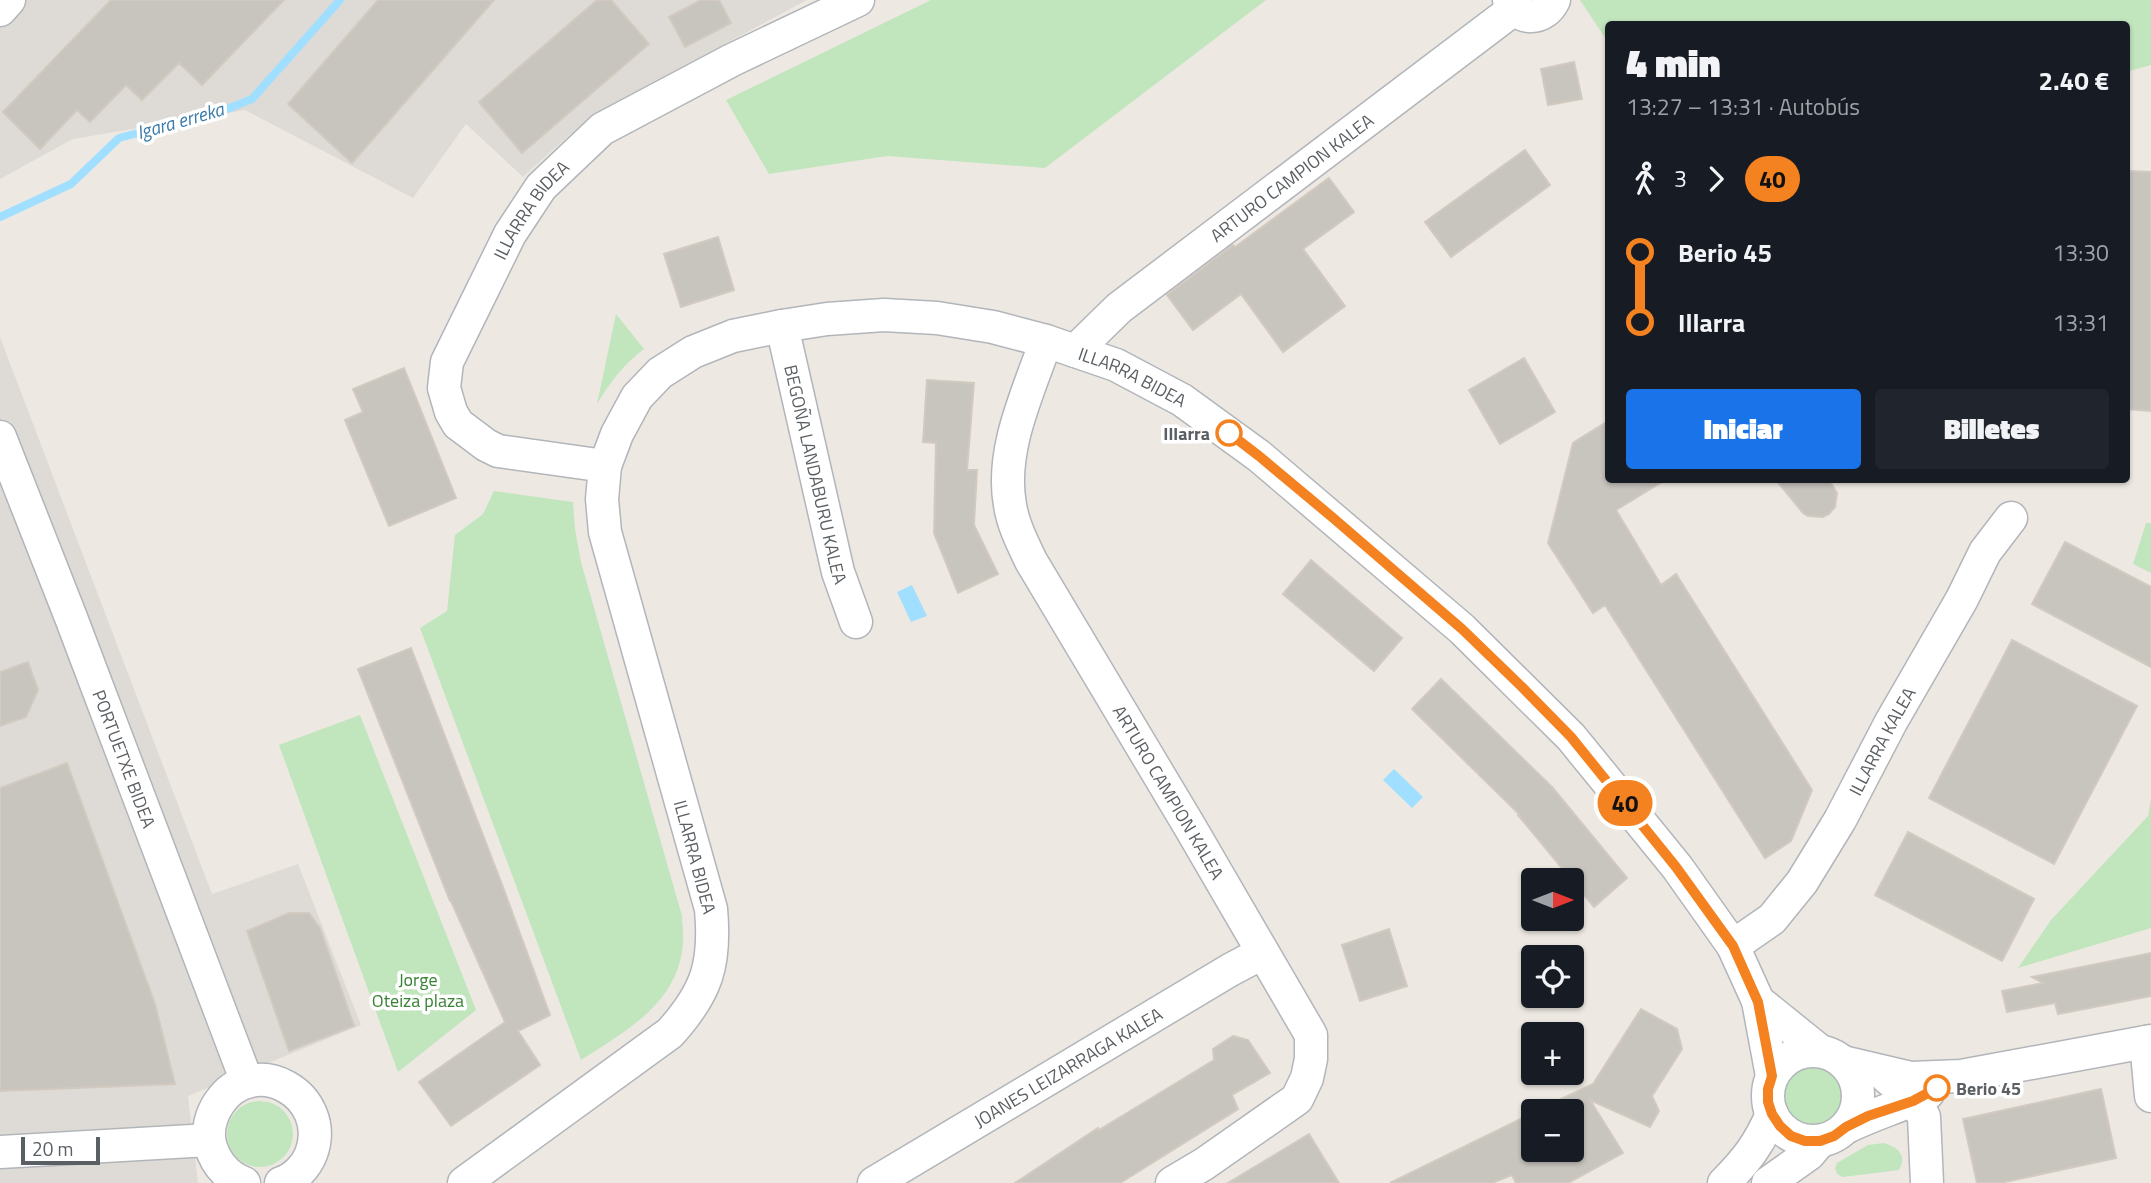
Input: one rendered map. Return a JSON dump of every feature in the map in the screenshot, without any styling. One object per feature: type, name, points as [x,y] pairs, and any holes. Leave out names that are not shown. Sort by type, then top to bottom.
[{"type":"street","points":[[0,10],[9,0]]},
{"type":"street","name":"ILLARRA BIDEA","points":[[605,466],[498,451],[458,424],[452,412],[444,388],[447,362],[510,234],[541,187],[603,130],[733,60],[858,0]]},
{"type":"street","name":"ARTURO CAMPION KALEA","points":[[1172,1183],[1297,1099],[1307,1078],[1311,1059],[1311,1035],[1191,827],[1031,561],[1010,506],[1008,477],[1011,444],[1060,346],[1119,308],[1511,4],[1522,15],[1531,17],[1539,16],[1548,10],[1554,0]]},
{"type":"street","name":"ILLARRA BIDEA","points":[[464,1183],[670,1033],[690,1011],[704,983],[711,959],[713,933],[710,909],[605,532],[605,466],[617,435],[637,397],[660,373],[692,352],[733,336],[827,319],[884,316],[937,318],[993,327],[1060,346],[1116,365],[1150,382],[1213,422],[1259,456],[1462,629],[1571,737],[1676,867],[1733,946],[1758,1002],[1772,1076]]},
{"type":"street","name":"BEGOÑA LANDABURU KALEA","points":[[782,326],[838,572],[856,622]]},
{"type":"street","name":"PORTUETXE BIDEA","points":[[0,437],[247,1082]]},
{"type":"street","name":"ILLARRA KALEA","points":[[1733,946],[1772,919],[1802,881],[1840,820],[1891,722],[1962,599],[1985,552],[2011,517]]},
{"type":"street","name":"JOANES LEIZARRAGA KALEA","points":[[874,1183],[1262,953]]},
{"type":"street","name":"ILLARRA BIDEA","points":[[1758,1002],[1832,1056]]},
{"type":"street","points":[[1961,1076],[1913,1101],[1805,1141],[1791,1136],[1780,1126],[1768,1102],[1772,1076],[1780,1065],[1792,1056],[1806,1051],[1911,1078],[1961,1076],[2148,1042],[2151,1096]]},
{"type":"street","points":[[1768,1183],[1845,1128],[1855,1115],[1858,1086],[1853,1073],[1832,1056]]},
{"type":"street","points":[[1881,1072],[1913,1101],[1924,1117],[1926,1169]]},
{"type":"street","points":[[244,1183],[234,1180],[222,1169],[209,1140],[209,1125],[222,1098],[234,1088],[247,1082],[264,1080],[282,1084],[296,1093],[308,1106],[314,1122],[315,1139],[299,1179]]},
{"type":"street","points":[[1724,1183],[1740,1168],[1760,1142],[1772,1114]]},
{"type":"street","points":[[1845,1128],[1902,1132],[1926,1169]]},
{"type":"street","points":[[0,1152],[209,1140]]},
{"type":"shaded area","points":[[0,0],[807,0],[591,115],[523,177],[466,124],[413,198],[245,110],[73,139],[0,179]]},
{"type":"shaded area","points":[[0,337],[212,894],[298,864],[361,1025],[188,1096],[198,1183],[0,1183]]},
{"type":"green space","points":[[931,0],[1266,0],[1045,168],[887,156],[769,174],[726,100]]},
{"type":"green space","points":[[1580,0],[2151,0],[2151,65],[2130,71],[2130,21],[1605,21],[1605,38]]},
{"type":"green space","points":[[616,314],[644,349],[618,374],[597,404]]},
{"type":"green space","points":[[494,491],[573,502],[581,562],[682,916],[683,940],[679,964],[661,999],[632,1026],[581,1060],[420,628],[447,611],[455,535],[483,514]]},
{"type":"green space","points":[[2146,523],[2151,523],[2151,573],[2133,564]]},
{"type":"green space","name":"Jorge Oteiza plaza","points":[[360,715],[476,1010],[398,1072],[279,745]]},
{"type":"green space","points":[[2151,799],[2151,928],[2018,968],[2051,920],[2148,816]]},
{"type":"green space","points":[[1814,1064],[1832,1070],[1840,1078],[1846,1096],[1840,1114],[1832,1122],[1814,1128],[1796,1122],[1788,1114],[1782,1096],[1788,1078],[1796,1070]]},
{"type":"green space","points":[[260,1101],[273,1104],[283,1111],[290,1121],[293,1134],[290,1147],[283,1157],[273,1164],[260,1167],[247,1164],[237,1157],[230,1147],[227,1134],[230,1121],[237,1111],[247,1104]]},
{"type":"green space","points":[[1884,1143],[1900,1152],[1902,1160],[1899,1170],[1843,1177],[1837,1174],[1837,1163],[1868,1145]]},
{"type":"water","points":[[912,585],[927,616],[911,622],[897,592]]},
{"type":"water","points":[[1394,769],[1423,797],[1412,808],[1383,780]]},
{"type":"building","points":[[111,0],[284,0],[202,85],[179,63],[142,100],[126,85],[90,122],[77,110],[40,149],[3,112]]},
{"type":"building","points":[[378,0],[494,0],[352,163],[288,104]]},
{"type":"building","points":[[597,0],[611,0],[649,44],[522,153],[479,102]]},
{"type":"building","points":[[701,0],[719,0],[731,23],[685,47],[669,17]]},
{"type":"building","points":[[1574,62],[1582,99],[1548,105],[1541,69]]},
{"type":"building","points":[[1525,150],[1550,185],[1451,257],[1425,222]]},
{"type":"building","points":[[2130,171],[2151,172],[2151,411],[2130,409]]},
{"type":"building","points":[[1329,178],[1354,212],[1303,249],[1345,306],[1283,352],[1241,294],[1193,330],[1167,295]]},
{"type":"building","points":[[718,237],[734,290],[681,307],[664,254]]},
{"type":"building","points":[[1524,358],[1555,412],[1500,444],[1469,390]]},
{"type":"building","points":[[404,368],[456,498],[389,526],[345,420],[363,412],[353,389]]},
{"type":"building","points":[[927,380],[974,383],[967,470],[977,470],[974,525],[998,574],[958,593],[934,533],[936,443],[923,442]]},
{"type":"building","points":[[1605,423],[1605,483],[1660,483],[1616,510],[1661,585],[1676,574],[1812,790],[1791,841],[1765,858],[1605,605],[1593,613],[1548,543],[1573,443]]},
{"type":"building","points":[[1778,483],[1831,483],[1837,493],[1835,507],[1829,514],[1823,517],[1803,513]]},
{"type":"building","points":[[2065,542],[2151,587],[2151,667],[2032,604]]},
{"type":"building","points":[[1311,560],[1402,638],[1374,671],[1283,594]]},
{"type":"building","points":[[2012,640],[2137,706],[2054,864],[1929,798]]},
{"type":"building","points":[[411,648],[550,1015],[518,1031],[540,1065],[451,1126],[419,1082],[505,1022],[450,901],[358,669]]},
{"type":"building","points":[[28,662],[38,690],[26,717],[0,726],[0,672]]},
{"type":"building","points":[[1441,679],[1552,787],[1627,878],[1594,907],[1584,895],[1584,868],[1562,868],[1519,814],[1412,709]]},
{"type":"building","points":[[67,763],[155,1004],[175,1084],[0,1091],[0,788]]},
{"type":"building","points":[[1908,832],[2034,899],[2002,961],[1875,895]]},
{"type":"building","points":[[289,913],[309,913],[320,928],[354,1026],[289,1051],[247,931]]},
{"type":"building","points":[[1389,929],[1407,986],[1360,1001],[1342,945]]},
{"type":"building","points":[[2151,953],[2151,996],[2058,1014],[2055,1003],[2007,1012],[2002,991],[2043,983],[2032,977]]},
{"type":"building","points":[[1641,1009],[1677,1029],[1682,1049],[1652,1096],[1659,1111],[1650,1127],[1590,1100],[1623,1153],[1568,1183],[1516,1183],[1512,1175],[1492,1183],[1390,1183],[1521,1119],[1521,1162],[1584,1162],[1584,1099],[1561,1099],[1593,1084]]},
{"type":"building","points":[[1233,1036],[1248,1040],[1270,1073],[1232,1095],[1238,1109],[1120,1183],[1015,1183],[1098,1128],[1099,1130],[1214,1060],[1213,1049]]},
{"type":"building","points":[[2101,1089],[2116,1158],[2000,1183],[1977,1183],[1963,1119]]},
{"type":"building","points":[[1309,1134],[1339,1183],[1228,1183]]},
{"type":"waterway","name":"Igara erreka","points":[[0,217],[71,184],[119,138],[222,111],[252,99],[340,0]]},
{"type":"bus line","name":"40","points":[[1229,433],[1462,629],[1522,687],[1571,737],[1676,867],[1733,946],[1758,1002],[1772,1076],[1768,1102],[1780,1126],[1791,1136],[1805,1141],[1820,1141],[1868,1116],[1913,1101],[1937,1088]]},
{"type":"place","name":"Illarra","points":[[1229,433]]},
{"type":"place","name":"Berio 45","points":[[1937,1088]]}]
